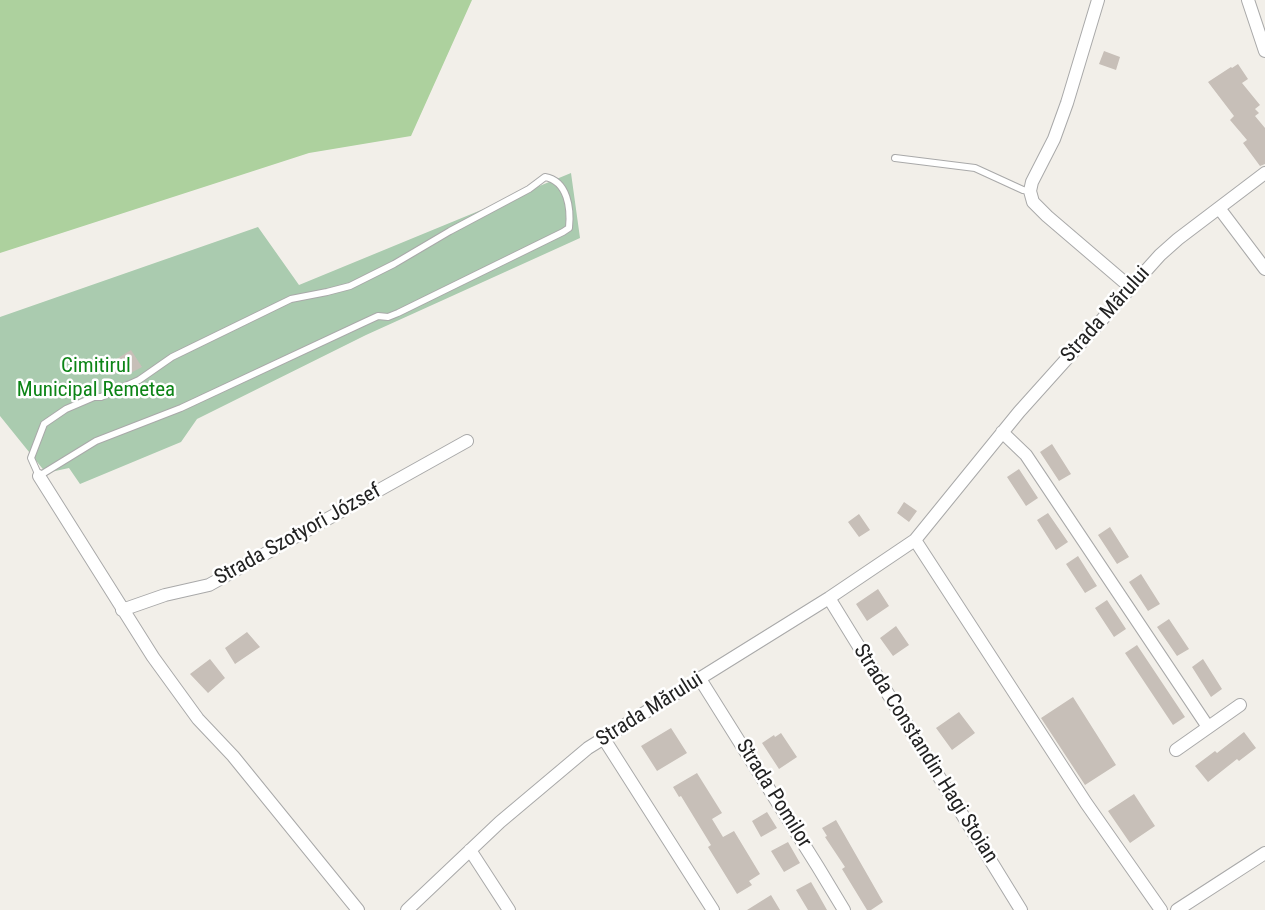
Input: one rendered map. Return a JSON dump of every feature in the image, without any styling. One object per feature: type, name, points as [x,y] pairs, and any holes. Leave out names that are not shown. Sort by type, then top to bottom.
[{"type":"street","points":[[1098,0],[1067,103],[1054,139],[1032,182],[1031,191],[1033,202],[1046,216],[1130,287]]},
{"type":"street","points":[[1251,2],[1265,51]]},
{"type":"street","name":"Strada Mărului","points":[[407,910],[470,850],[574,759],[829,598],[915,540],[1002,432],[1130,287],[1178,239],[1265,173]]},
{"type":"street","points":[[1219,208],[1265,269]]},
{"type":"street","points":[[1002,432],[1026,455],[1208,726]]},
{"type":"street","name":"Strada Szotyori József","points":[[122,610],[165,595],[209,585],[467,441]]},
{"type":"street","points":[[39,476],[152,657],[198,719],[233,756],[358,910]]},
{"type":"street","points":[[915,540],[1086,803],[1161,910]]},
{"type":"street","name":"Strada Constandin Hagi Stoian","points":[[829,598],[1021,910]]},
{"type":"street","name":"Strada Pomilor","points":[[701,679],[844,910]]},
{"type":"street","points":[[1176,750],[1240,705]]},
{"type":"street","points":[[604,739],[713,910]]},
{"type":"street","points":[[470,850],[509,910]]},
{"type":"street","points":[[1177,910],[1265,853]]},
{"type":"lane","points":[[895,158],[975,168],[1023,190],[1031,191]]},
{"type":"lane","points":[[545,177],[552,178],[559,184],[567,198],[571,215],[569,228],[563,232],[398,313],[388,317],[378,316],[181,408],[96,442],[39,476],[31,458],[38,437],[44,424],[66,409],[139,380],[172,357],[291,299],[350,286],[529,189],[545,177]]},
{"type":"green space","points":[[0,0],[472,0],[411,136],[309,153],[0,253]]},
{"type":"green space","name":"Cimitirul Municipal Remetea","points":[[571,173],[580,238],[366,335],[197,419],[181,442],[80,484],[69,468],[46,473],[0,416],[0,317],[258,227],[299,285]]},
{"type":"building","points":[[1104,51],[1120,57],[1116,70],[1099,64]]},
{"type":"building","points":[[1238,64],[1248,79],[1242,83],[1260,105],[1255,109],[1259,113],[1255,116],[1265,128],[1265,164],[1260,166],[1243,143],[1247,140],[1230,120],[1234,116],[1208,82]]},
{"type":"building","points":[[131,350],[142,367],[127,375],[124,371],[109,375],[104,367]]},
{"type":"building","points":[[1052,444],[1071,474],[1059,481],[1040,452]]},
{"type":"building","points":[[1019,469],[1038,498],[1026,506],[1007,477]]},
{"type":"building","points":[[904,502],[917,511],[909,522],[897,513]]},
{"type":"building","points":[[1048,513],[1068,542],[1056,550],[1037,520]]},
{"type":"building","points":[[859,514],[870,530],[859,537],[848,522]]},
{"type":"building","points":[[1110,527],[1129,557],[1117,564],[1098,535]]},
{"type":"building","points":[[1078,556],[1097,586],[1085,593],[1066,564]]},
{"type":"building","points":[[1141,574],[1160,604],[1148,611],[1129,582]]},
{"type":"building","points":[[878,589],[889,606],[867,621],[856,604]]},
{"type":"building","points":[[1107,600],[1126,629],[1114,637],[1095,608]]},
{"type":"building","points":[[1169,619],[1189,649],[1177,656],[1157,627]]},
{"type":"building","points":[[896,626],[909,645],[893,656],[880,638]]},
{"type":"building","points":[[247,632],[260,647],[235,664],[225,648]]},
{"type":"building","points":[[1137,645],[1185,717],[1173,725],[1125,653]]},
{"type":"building","points":[[210,659],[225,678],[208,693],[190,674]]},
{"type":"building","points":[[1203,659],[1222,689],[1211,697],[1192,667]]},
{"type":"building","points":[[1073,697],[1116,765],[1085,785],[1041,718]]},
{"type":"building","points":[[959,712],[975,733],[952,750],[936,728]]},
{"type":"building","points":[[671,728],[687,753],[657,771],[641,746]]},
{"type":"building","points":[[1244,732],[1256,748],[1208,782],[1195,766]]},
{"type":"building","points":[[781,733],[797,757],[779,769],[762,743]]},
{"type":"building","points":[[697,773],[722,813],[712,819],[723,837],[734,831],[760,874],[749,881],[752,885],[737,894],[708,847],[711,845],[673,787]]},
{"type":"building","points":[[1134,794],[1155,826],[1130,843],[1108,811]]},
{"type":"building","points":[[767,812],[777,828],[761,837],[752,821]]},
{"type":"building","points":[[836,820],[883,902],[871,910],[867,910],[842,869],[845,867],[825,837],[827,836],[822,828]]},
{"type":"building","points":[[788,842],[800,863],[784,872],[771,851]]},
{"type":"building","points":[[811,882],[827,910],[808,910],[796,890]]},
{"type":"building","points":[[771,895],[780,910],[747,910]]}]
